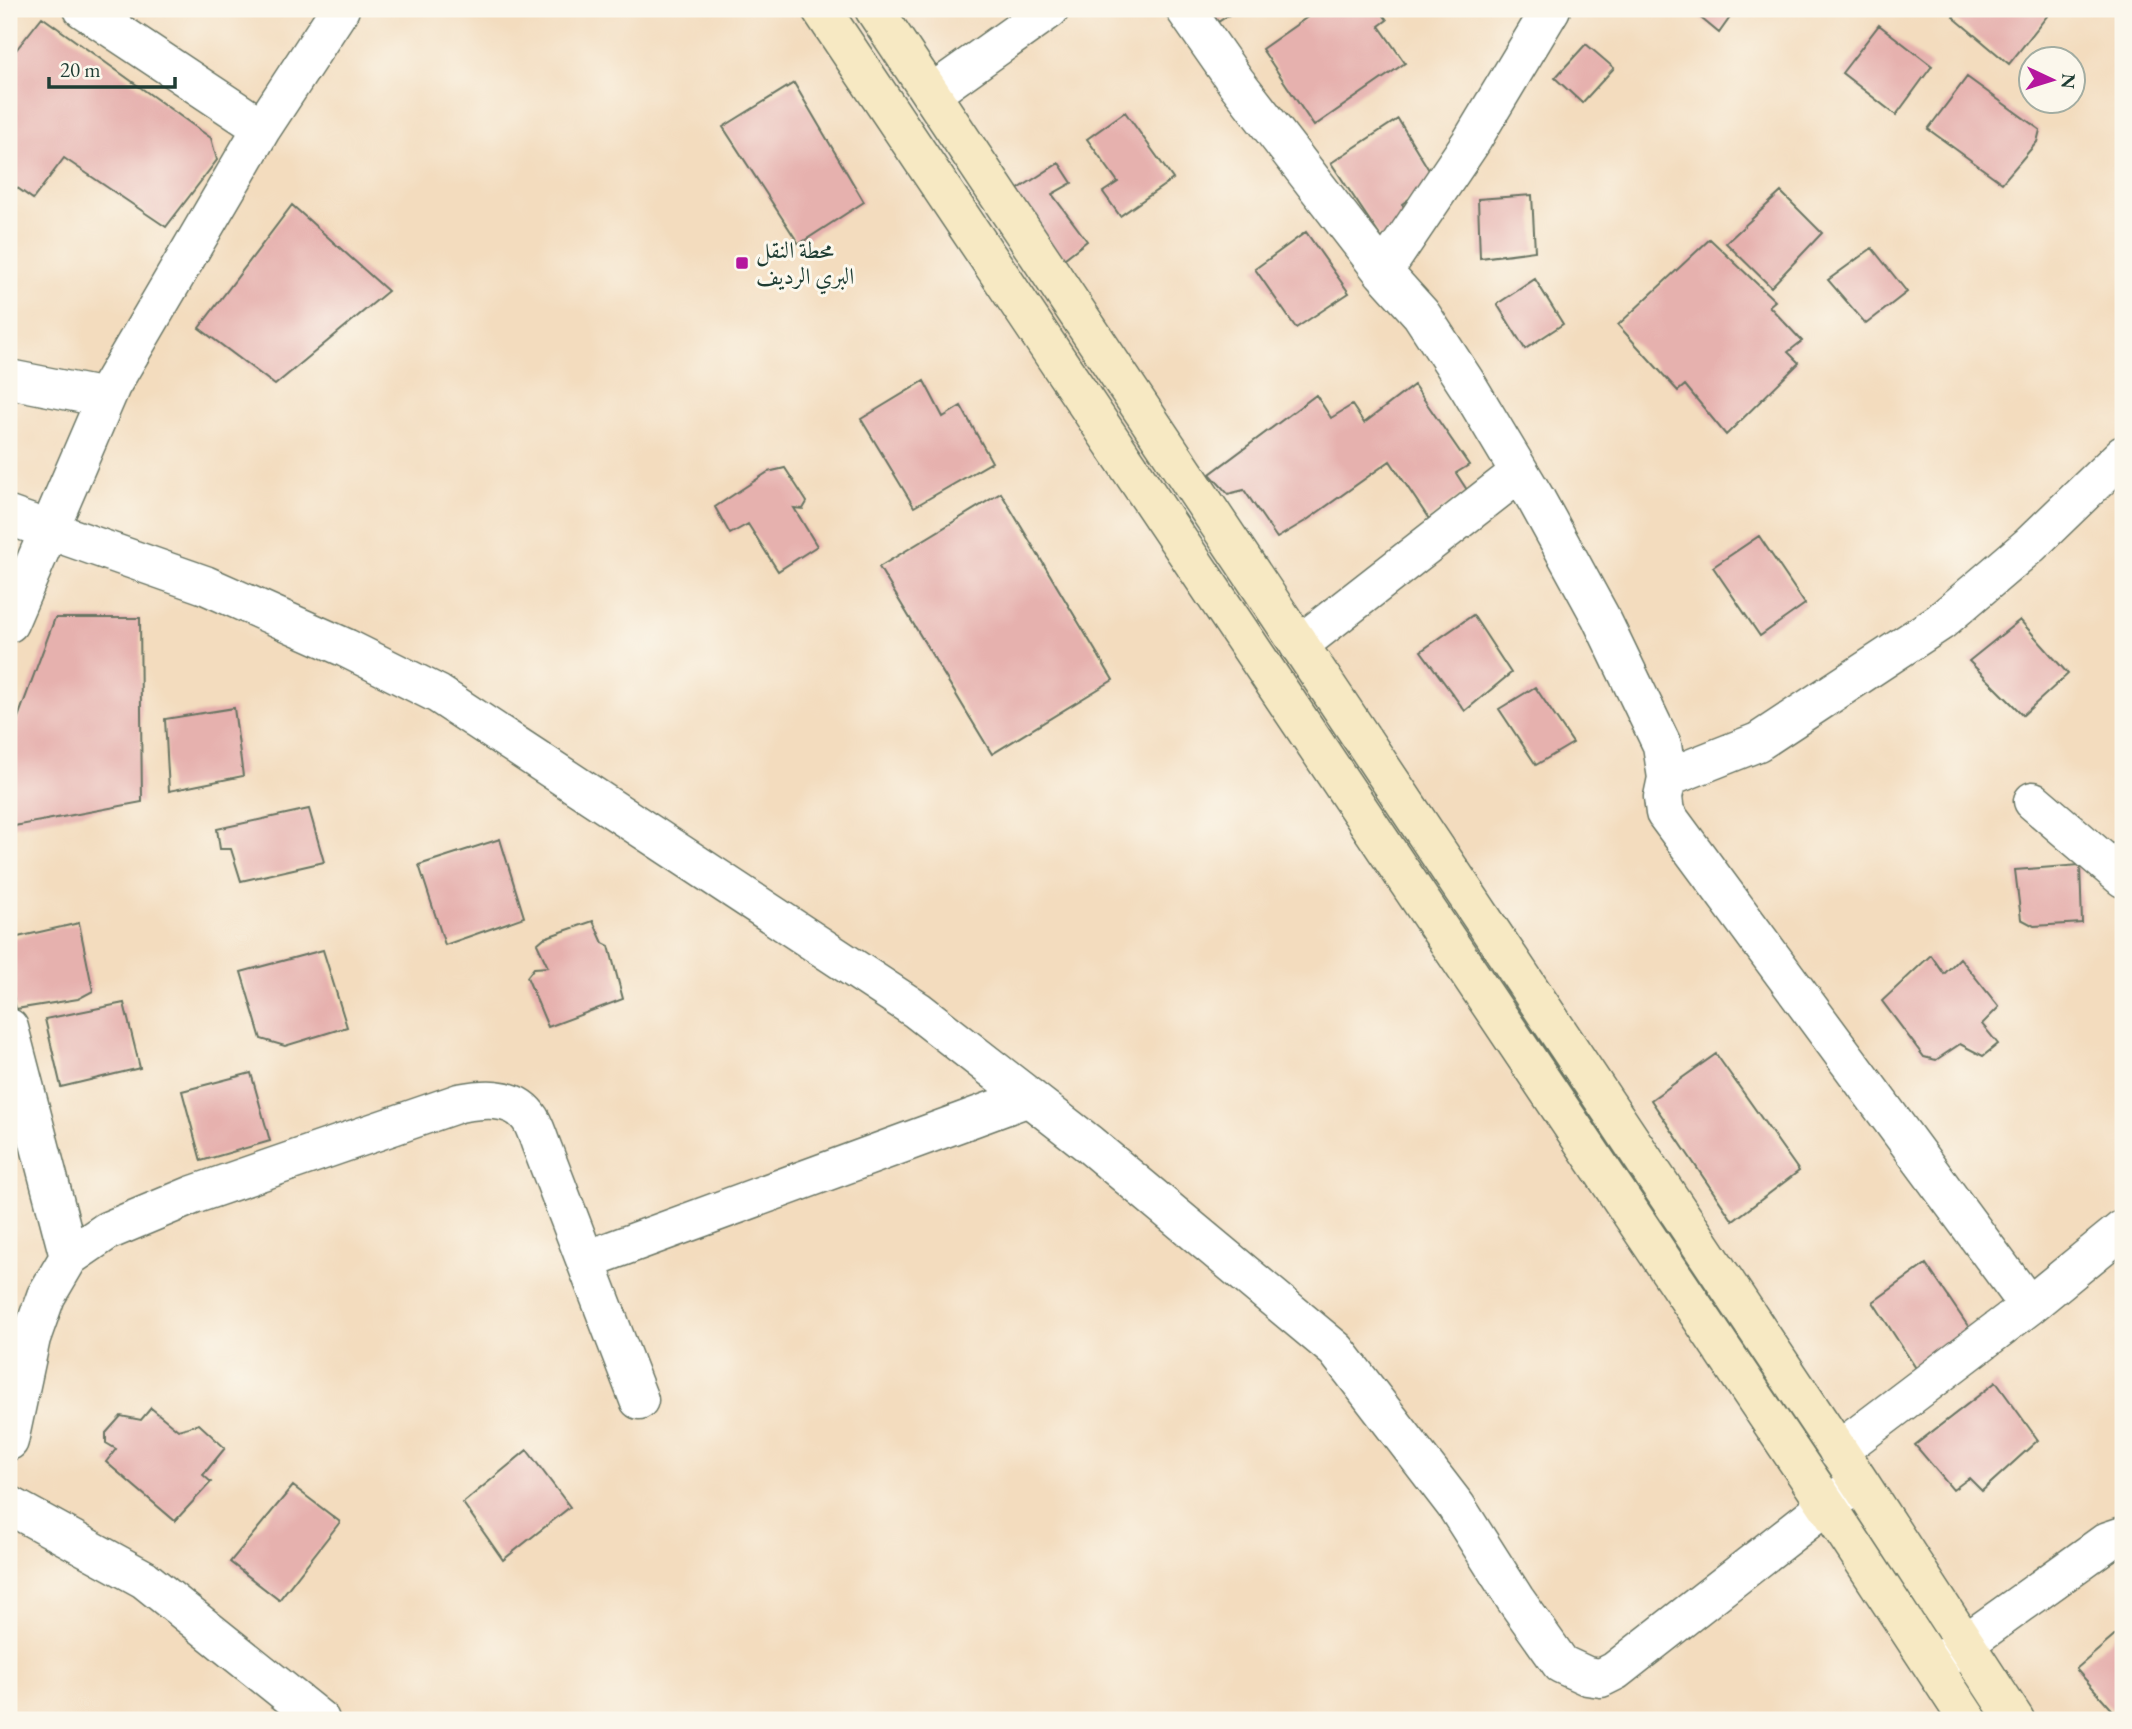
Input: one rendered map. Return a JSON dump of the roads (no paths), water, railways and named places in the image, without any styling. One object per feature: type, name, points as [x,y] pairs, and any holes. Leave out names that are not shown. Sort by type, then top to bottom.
[{"type":"main road","points":[[821,9],[1828,1505],[1968,1720]]},
{"type":"main road","points":[[874,9],[1860,1483],[2015,1720]]},
{"type":"street","points":[[83,9],[262,128]]},
{"type":"street","points":[[9,623],[100,409],[262,128],[340,9]]},
{"type":"street","points":[[931,94],[1050,9]]},
{"type":"street","points":[[1185,9],[1236,82],[1383,272],[1421,314],[1520,473],[1577,570],[1662,745],[1667,778],[1663,797],[1665,813],[2029,1306]]},
{"type":"street","points":[[1383,272],[1471,142],[1551,9]]},
{"type":"street","points":[[9,379],[100,409]]},
{"type":"street","points":[[1667,778],[1758,743],[1940,622],[2030,545],[2123,456]]},
{"type":"street","points":[[1299,645],[1520,473]]},
{"type":"street","points":[[9,516],[205,585],[346,648],[438,694],[916,1010],[1089,1144],[1336,1350],[1456,1506],[1515,1599],[1561,1664],[1587,1676],[1601,1678],[1615,1671],[1860,1483]]},
{"type":"street","points":[[2033,801],[2123,878]]},
{"type":"street","points":[[9,1028],[69,1257]]},
{"type":"street","points":[[586,1260],[1030,1097]]},
{"type":"street","points":[[9,1441],[20,1337],[69,1257],[107,1231],[193,1195],[459,1102],[487,1098],[508,1102],[528,1114],[639,1400]]},
{"type":"street","points":[[1838,1451],[2029,1306],[2123,1228]]},
{"type":"street","points":[[9,1505],[144,1579],[320,1720]]},
{"type":"street","points":[[1933,1667],[2108,1541],[2123,1536]]},
{"type":"place","name":"محطة النقل البري الرديف","points":[[742,263]]}]
